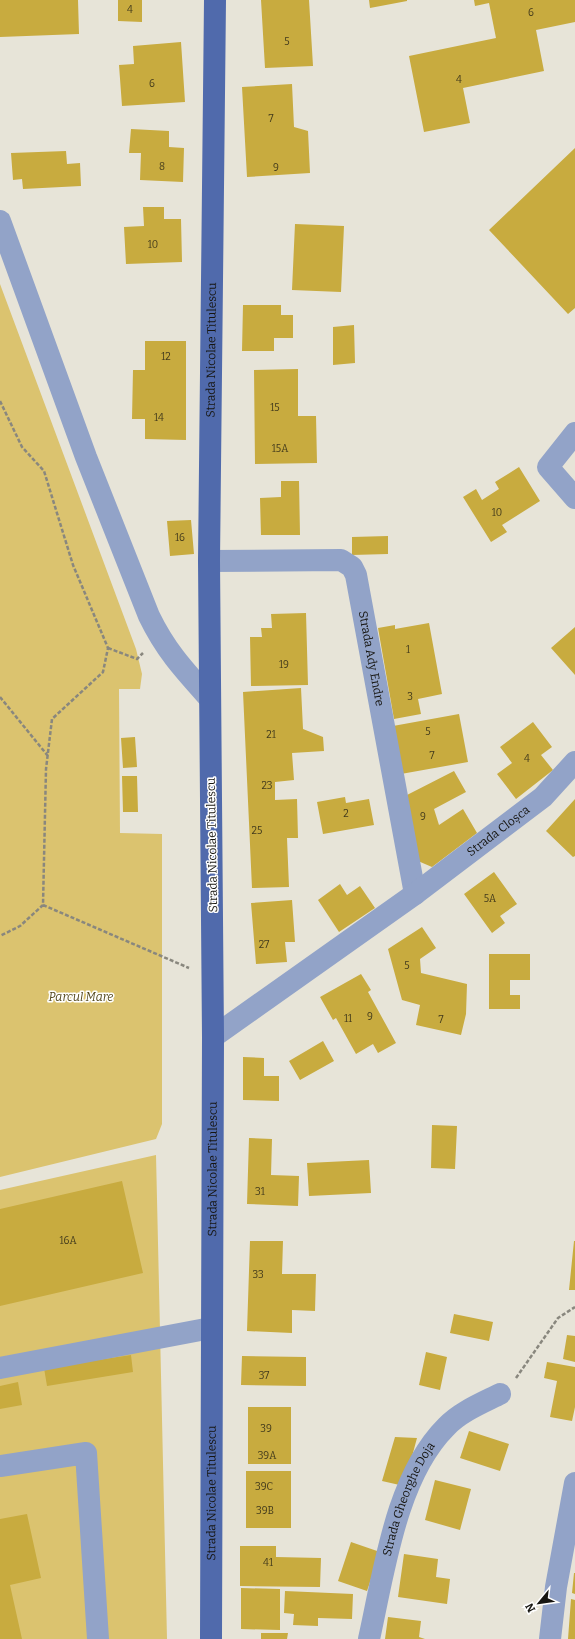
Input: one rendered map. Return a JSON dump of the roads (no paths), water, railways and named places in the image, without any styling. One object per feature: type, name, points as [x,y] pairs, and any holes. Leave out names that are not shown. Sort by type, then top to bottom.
[{"type":"main road","name":"Strada Nicolae Titulescu","points":[[211,1639],[211,1328],[214,1037],[210,562],[215,0]]},
{"type":"street","points":[[0,221],[86,457],[159,637],[172,657],[210,699]]},
{"type":"street","points":[[575,433],[548,467],[575,498]]},
{"type":"street","name":"Strada Ady Endre","points":[[210,562],[341,560],[352,566],[356,575],[415,894]]},
{"type":"street","name":"Strada Cloșca","points":[[214,1037],[415,894],[543,797],[575,762]]},
{"type":"street","points":[[0,1368],[211,1328]]},
{"type":"street","name":"Strada Gheorghe Doja","points":[[369,1639],[394,1528],[415,1469],[432,1443],[446,1426],[465,1412],[500,1394]]},
{"type":"street","points":[[0,1466],[86,1453],[98,1639]]},
{"type":"street","points":[[550,1639],[556,1586],[575,1483]]},
{"type":"park label","name":"Parcul Mare","points":[[81,997]]}]
